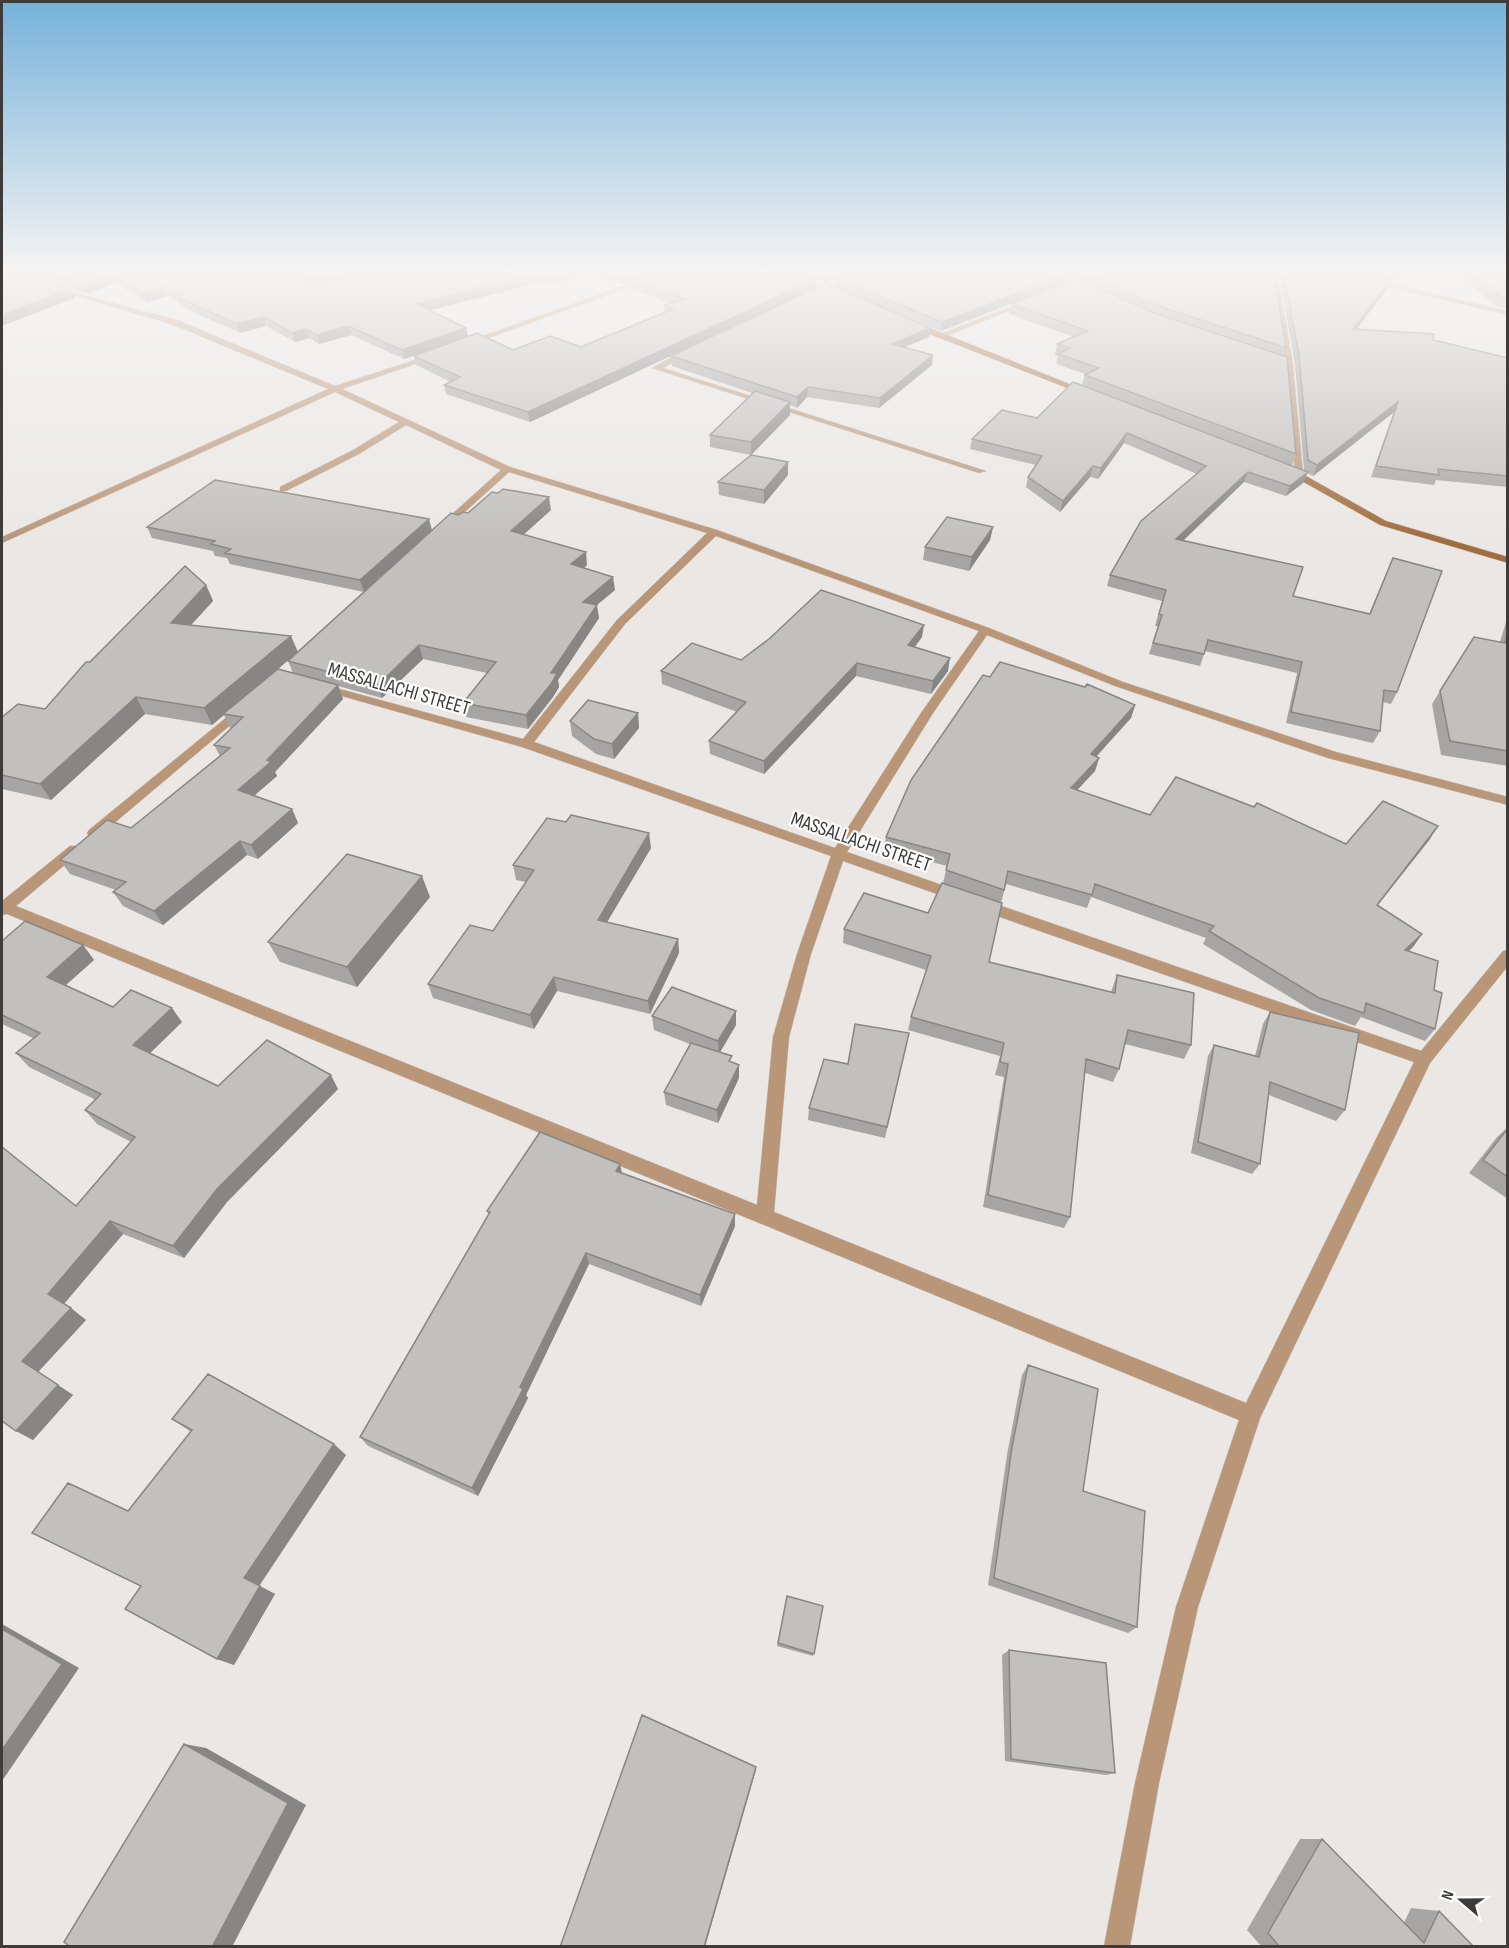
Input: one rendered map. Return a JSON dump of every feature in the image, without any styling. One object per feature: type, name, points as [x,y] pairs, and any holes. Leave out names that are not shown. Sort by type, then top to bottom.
[{"type":"street","points":[[265,360],[335,389],[507,469],[714,532],[985,630],[1119,684],[1332,755],[1508,801]]},
{"type":"street","points":[[2,540],[335,389],[417,360]]},
{"type":"street","points":[[672,360],[656,368],[982,471]]},
{"type":"street","points":[[1001,360],[1100,398]]},
{"type":"street","points":[[1288,360],[1299,474]]},
{"type":"street","points":[[1278,362],[1289,365]]},
{"type":"street","points":[[283,489],[356,452],[405,422]]},
{"type":"street","points":[[1277,465],[1299,474],[1383,523],[1508,560]]},
{"type":"street","points":[[437,533],[507,469]]},
{"type":"street","points":[[526,744],[621,622],[714,532]]},
{"type":"street","points":[[765,1218],[781,1037],[804,954],[838,855],[927,713],[985,630]]},
{"type":"street","name":"MASSALLACHI STREET","points":[[303,682],[526,744],[1424,1059]]},
{"type":"street","points":[[253,699],[3,908],[1251,1415]]},
{"type":"street","points":[[1117,1947],[1147,1783],[1187,1607],[1251,1415],[1424,1059],[1508,956]]},
{"type":"building","points":[[423,360],[641,360],[528,412],[444,385],[460,377]]},
{"type":"building","points":[[683,360],[927,360],[880,398],[808,387],[797,397]]},
{"type":"building","points":[[1075,360],[1287,360],[1296,454],[1085,375],[1099,368]]},
{"type":"building","points":[[1299,360],[1508,360],[1508,476],[1438,469],[1439,475],[1376,466],[1398,402],[1317,465],[1308,460]]},
{"type":"building","points":[[1073,382],[1308,472],[1290,486],[1248,472],[1176,539],[1303,567],[1293,596],[1370,614],[1393,558],[1442,571],[1397,692],[1384,690],[1380,731],[1291,712],[1302,662],[1208,640],[1204,654],[1153,643],[1162,615],[1159,614],[1166,590],[1110,575],[1141,521],[1206,466],[1127,433],[1101,468],[1093,466],[1063,501],[1028,477],[1042,456],[972,439],[1002,410],[1037,418]]},
{"type":"building","points":[[755,391],[790,402],[751,442],[710,435]]},
{"type":"building","points":[[751,455],[788,462],[764,490],[718,482]]},
{"type":"building","points":[[215,480],[429,519],[360,580],[225,553],[231,549],[211,544],[215,541],[147,527]]},
{"type":"building","points":[[503,489],[549,497],[511,531],[586,552],[571,564],[613,577],[583,602],[597,605],[551,673],[557,673],[551,684],[526,715],[463,703],[496,662],[419,645],[378,685],[288,661],[451,513],[458,515],[463,512],[468,513],[492,492],[498,493]]},
{"type":"building","points":[[947,517],[993,527],[972,557],[925,547]]},
{"type":"building","points":[[185,566],[206,585],[171,623],[291,636],[204,708],[136,697],[40,784],[2,775],[2,717],[18,704],[45,709],[86,662],[90,662]]},
{"type":"building","points":[[821,590],[924,625],[908,645],[950,658],[933,681],[857,663],[764,761],[709,741],[746,702],[661,671],[692,643],[741,660],[769,639]]},
{"type":"building","points":[[1508,632],[1508,751],[1450,741],[1440,691],[1474,637],[1505,643]]},
{"type":"building","points":[[1000,662],[1085,687],[1087,684],[1135,705],[1091,754],[1099,758],[1071,788],[1150,815],[1176,777],[1254,807],[1257,803],[1346,844],[1383,801],[1438,826],[1377,905],[1422,934],[1405,950],[1438,961],[1434,990],[1442,993],[1435,1029],[1366,1003],[1364,1013],[1319,998],[1209,931],[1214,926],[1095,884],[1092,895],[1008,871],[1004,890],[946,870],[950,854],[886,837],[911,780],[983,675],[990,677]]},
{"type":"building","points":[[278,669],[338,685],[267,760],[271,762],[238,790],[292,809],[251,845],[240,841],[154,911],[113,892],[126,882],[60,860],[107,820],[131,828],[230,748],[214,745],[243,717],[223,714]]},
{"type":"building","points":[[588,700],[638,713],[612,744],[594,739],[570,721]]},
{"type":"building","points":[[571,815],[649,833],[598,920],[678,939],[648,1001],[554,977],[530,1015],[428,984],[470,925],[493,931],[534,870],[513,865],[547,818],[566,822]]},
{"type":"building","points":[[347,854],[422,876],[347,967],[268,942]]},
{"type":"building","points":[[942,883],[1002,903],[989,962],[1115,993],[1117,975],[1194,993],[1191,1045],[1128,1030],[1119,1069],[1086,1059],[1070,1217],[988,1195],[1008,1064],[1000,1062],[1004,1043],[911,1017],[931,956],[844,929],[864,893],[928,913]]},
{"type":"building","points":[[25,921],[83,945],[47,977],[113,1007],[131,990],[172,1008],[133,1045],[218,1086],[267,1040],[331,1075],[217,1189],[173,1246],[110,1221],[48,1294],[71,1308],[22,1361],[58,1385],[16,1431],[2,1421],[2,1147],[76,1206],[135,1137],[85,1110],[101,1094],[16,1053],[40,1033],[2,1015],[2,941]]},
{"type":"building","points":[[672,987],[736,1011],[718,1041],[652,1016]]},
{"type":"building","points":[[1270,1012],[1359,1033],[1345,1110],[1270,1082],[1260,1164],[1198,1142],[1214,1045],[1259,1057]]},
{"type":"building","points":[[855,1024],[909,1033],[887,1127],[809,1108],[824,1059],[848,1064]]},
{"type":"building","points":[[691,1043],[732,1056],[729,1061],[739,1065],[717,1110],[664,1092]]},
{"type":"building","points":[[1508,1128],[1508,1177],[1483,1160]]},
{"type":"building","points":[[540,1132],[620,1164],[616,1171],[735,1214],[700,1295],[586,1253],[520,1387],[523,1389],[472,1488],[360,1437],[490,1212],[487,1211]]},
{"type":"building","points":[[1028,1365],[1098,1389],[1083,1491],[1145,1511],[1137,1627],[994,1578],[1012,1447]]},
{"type":"building","points":[[208,1374],[334,1444],[244,1578],[260,1586],[217,1659],[125,1609],[141,1586],[32,1533],[68,1483],[128,1511],[192,1430],[172,1419]]},
{"type":"building","points":[[787,1596],[823,1606],[814,1654],[778,1643]]},
{"type":"building","points":[[2,1629],[62,1664],[2,1750]]},
{"type":"building","points":[[1009,1650],[1106,1663],[1115,1773],[1011,1759]]},
{"type":"building","points":[[642,1715],[756,1767],[704,1947],[560,1947]]},
{"type":"building","points":[[184,1744],[288,1803],[212,1947],[71,1947],[64,1942]]},
{"type":"building","points":[[1322,1839],[1424,1943],[1439,1911],[1474,1947],[1280,1947],[1268,1933]]}]
